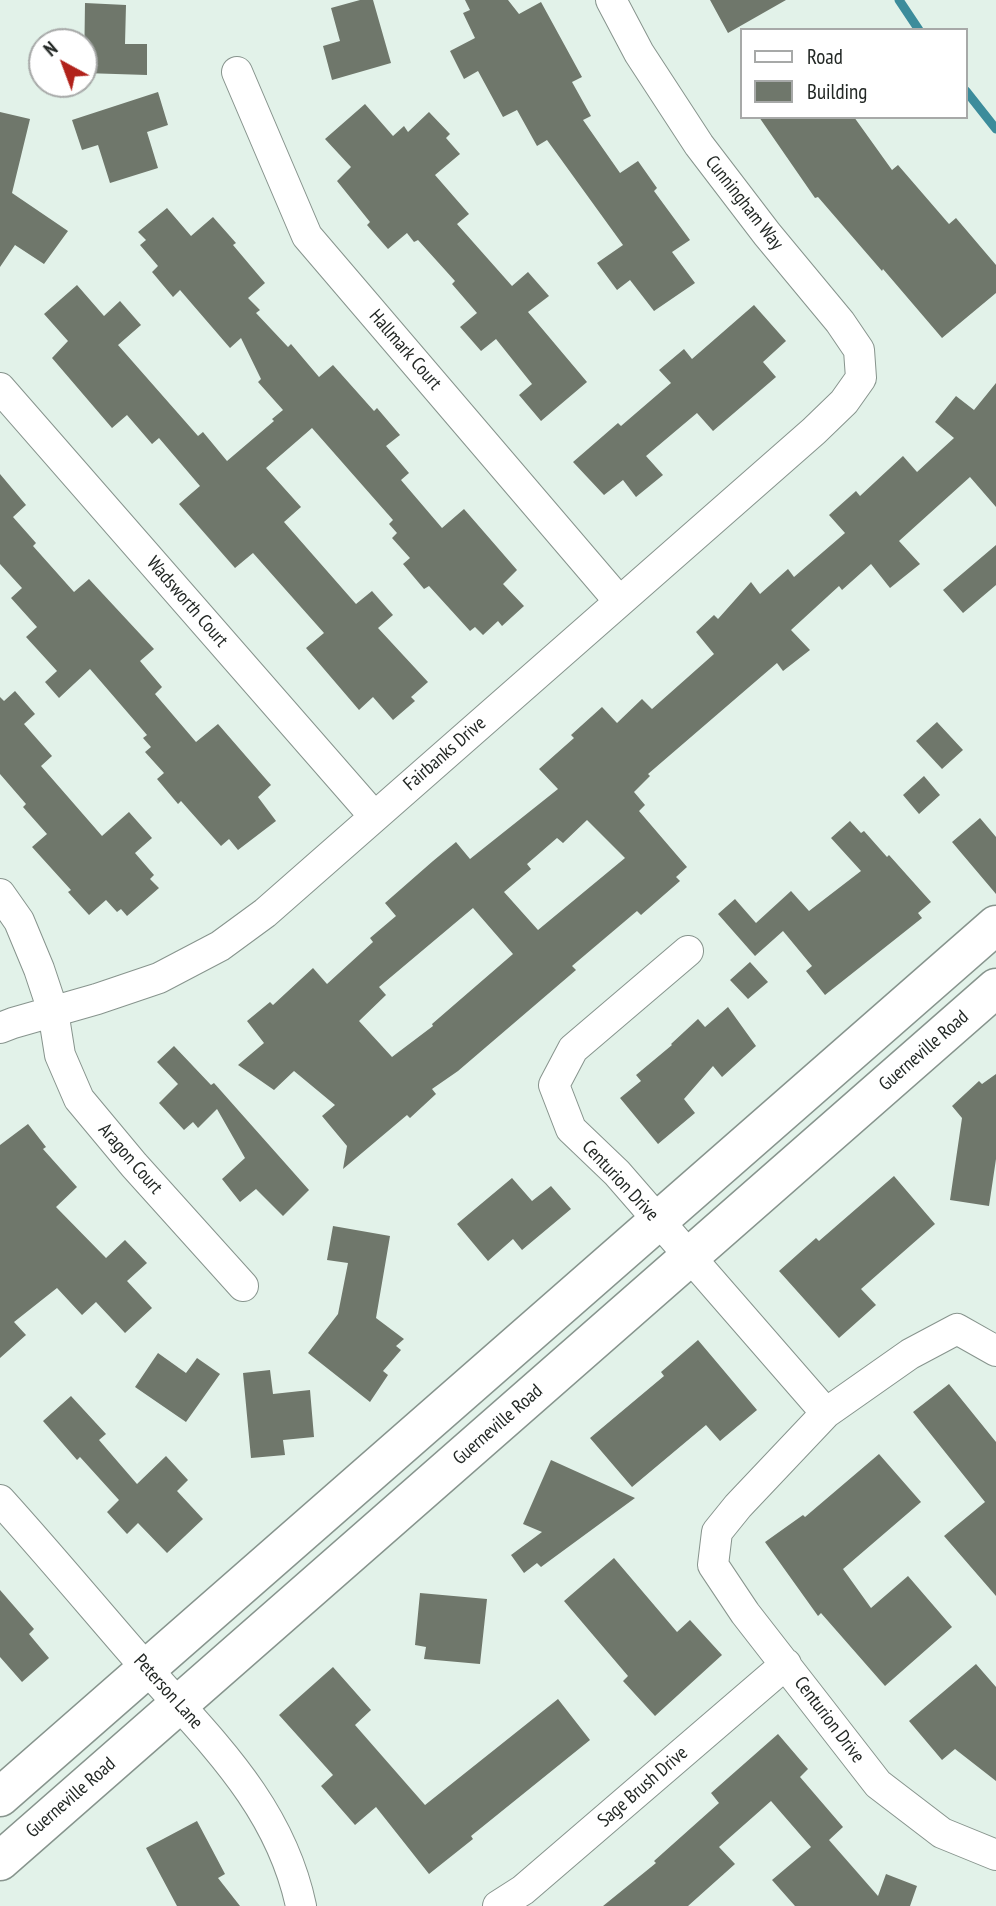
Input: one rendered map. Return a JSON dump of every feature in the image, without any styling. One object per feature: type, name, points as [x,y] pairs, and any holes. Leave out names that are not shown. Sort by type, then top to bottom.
[{"type":"main road","points":[[0,1797],[996,925]]},
{"type":"main road","name":"Guerneville Road","points":[[0,1861],[996,988]]},
{"type":"street","name":"Cunningham Way","points":[[611,0],[639,53],[699,145],[767,234],[840,322],[859,350],[861,378],[844,402]]},
{"type":"street","name":"Hallmark Court","points":[[237,72],[307,236],[619,601]]},
{"type":"street","name":"Wadsworth Court","points":[[0,388],[374,816]]},
{"type":"street","name":"Fairbanks Drive","points":[[0,1028],[159,978],[220,946],[265,913],[844,402]]},
{"type":"street","name":"Aragon Court","points":[[0,894],[19,921],[39,969],[53,1011],[60,1055],[79,1099],[243,1286]]},
{"type":"street","name":"Centurion Drive","points":[[688,951],[573,1049],[554,1085],[571,1129],[617,1173],[826,1413]]},
{"type":"street","name":"Centurion Drive","points":[[996,1351],[957,1329],[910,1354],[826,1413],[717,1532],[713,1565],[745,1613],[878,1784],[942,1833],[996,1855]]},
{"type":"street","name":"Peterson Lane","points":[[0,1500],[239,1773],[274,1828],[296,1883],[301,1906]]},
{"type":"street","name":"Sage Brush Drive","points":[[498,1906],[523,1890],[786,1664]]},
{"type":"building","points":[[360,0],[373,0],[391,63],[332,80],[323,46],[340,41],[331,8]]},
{"type":"building","points":[[465,0],[508,0],[519,14],[541,2],[582,77],[572,82],[591,116],[583,120],[620,173],[638,161],[657,188],[654,191],[690,240],[672,252],[695,283],[654,311],[630,280],[617,290],[597,263],[623,245],[547,140],[537,146],[517,110],[503,117],[478,71],[464,79],[450,51],[475,38],[463,13],[470,10]]},
{"type":"building","points":[[710,0],[786,0],[728,33]]},
{"type":"building","points":[[85,3],[126,5],[125,44],[147,44],[147,75],[98,73],[98,28],[85,28]]},
{"type":"building","points":[[158,92],[168,125],[147,132],[158,168],[110,183],[98,145],[82,150],[72,120]]},
{"type":"building","points":[[365,104],[393,136],[404,126],[408,132],[429,112],[450,134],[446,138],[460,154],[435,175],[469,214],[457,224],[512,286],[528,272],[549,296],[528,312],[587,382],[541,421],[519,395],[532,384],[496,339],[481,351],[460,327],[477,313],[452,284],[455,281],[418,240],[414,242],[407,233],[388,249],[367,225],[370,222],[337,181],[351,167],[325,139]]},
{"type":"building","points":[[0,112],[30,119],[12,193],[68,231],[44,264],[15,245],[0,267]]},
{"type":"building","points":[[760,119],[855,119],[892,170],[898,165],[949,224],[956,218],[996,265],[996,293],[942,338],[818,197],[815,198]]},
{"type":"building","points":[[167,208],[191,236],[213,217],[265,283],[248,298],[260,310],[256,313],[288,347],[291,344],[319,377],[333,365],[374,411],[377,408],[400,435],[386,446],[409,473],[401,480],[442,528],[464,509],[517,570],[503,584],[524,606],[502,626],[498,621],[483,635],[475,627],[470,631],[429,586],[424,589],[403,564],[410,558],[392,538],[397,533],[389,524],[393,520],[312,428],[266,468],[301,507],[284,522],[356,604],[372,591],[393,615],[378,628],[428,682],[411,697],[415,701],[393,720],[373,697],[359,710],[306,648],[324,633],[253,553],[235,568],[179,504],[200,486],[159,438],[152,444],[127,415],[112,428],[52,358],[68,341],[44,314],[77,285],[104,316],[120,301],[141,325],[118,345],[198,436],[203,432],[227,461],[283,410],[258,382],[261,379],[241,338],[230,348],[180,290],[173,297],[152,272],[158,266],[140,245],[146,240],[138,232]]},
{"type":"building","points":[[754,305],[786,341],[763,362],[776,377],[713,431],[697,413],[646,456],[663,475],[636,497],[623,480],[604,495],[573,462],[618,423],[621,426],[671,383],[659,370],[684,349],[692,359]]},
{"type":"building","points":[[996,383],[996,507],[970,477],[899,541],[920,564],[890,588],[871,564],[842,590],[839,586],[791,630],[810,650],[783,671],[777,663],[648,774],[650,776],[634,792],[645,805],[639,811],[687,867],[676,877],[680,881],[641,915],[637,911],[572,966],[576,970],[458,1071],[432,1089],[436,1094],[410,1118],[407,1115],[343,1169],[347,1146],[322,1116],[335,1105],[294,1071],[274,1090],[238,1065],[264,1043],[247,1021],[270,1002],[273,1005],[313,968],[327,984],[373,942],[370,938],[396,916],[385,903],[433,861],[456,842],[470,859],[558,789],[539,769],[574,738],[571,735],[602,707],[617,723],[642,699],[652,709],[714,654],[696,632],[714,615],[718,619],[751,582],[760,594],[788,569],[794,577],[845,533],[829,515],[856,491],[860,496],[903,456],[917,472],[954,438],[935,422],[956,396],[974,410]],"holes":[[[587,820],[625,858],[538,930],[504,892],[531,869],[527,864],[557,838],[563,843]],[[473,908],[513,954],[432,1024],[433,1026],[392,1057],[359,1021],[386,995],[379,987]]]},
{"type":"building","points":[[0,474],[26,505],[13,517],[36,543],[33,546],[74,592],[89,579],[154,649],[140,661],[162,687],[155,694],[196,742],[218,724],[271,785],[258,797],[276,821],[238,850],[229,839],[221,846],[181,801],[178,804],[157,779],[164,773],[145,752],[151,747],[143,738],[147,735],[90,669],[59,698],[45,682],[57,671],[26,637],[37,627],[11,598],[22,588],[0,564]]},
{"type":"building","points":[[996,545],[996,585],[963,613],[943,590]]},
{"type":"building","points":[[15,691],[35,714],[24,724],[52,756],[41,766],[102,836],[129,812],[152,838],[135,853],[154,875],[150,879],[159,888],[127,916],[121,909],[117,912],[106,900],[89,915],[68,892],[71,890],[32,847],[47,834],[23,807],[26,804],[0,774],[0,697],[4,701]]},
{"type":"building","points":[[937,722],[963,750],[942,769],[916,741]]},
{"type":"building","points":[[924,776],[940,795],[919,814],[903,795]]},
{"type":"building","points":[[980,818],[996,837],[996,894],[952,842]]},
{"type":"building","points":[[850,821],[861,833],[864,831],[887,857],[889,855],[931,902],[918,913],[922,918],[825,995],[806,971],[812,966],[783,931],[755,956],[718,914],[735,899],[756,923],[791,891],[809,911],[861,871],[831,838]]},
{"type":"building","points":[[750,962],[768,982],[748,999],[730,980]]},
{"type":"building","points":[[728,1007],[756,1046],[722,1077],[713,1066],[684,1099],[695,1113],[658,1144],[620,1098],[641,1081],[636,1075],[698,1019],[705,1027]]},
{"type":"building","points":[[174,1046],[211,1085],[214,1083],[309,1190],[283,1216],[256,1189],[240,1202],[222,1179],[245,1158],[217,1109],[198,1128],[193,1122],[184,1130],[159,1103],[178,1084],[157,1062]]},
{"type":"building","points":[[996,1074],[996,1159],[989,1206],[950,1200],[962,1118],[952,1106],[979,1081],[982,1084]]},
{"type":"building","points":[[28,1124],[46,1147],[43,1149],[77,1187],[56,1207],[106,1258],[125,1240],[147,1263],[127,1281],[152,1308],[125,1333],[96,1302],[82,1315],[57,1288],[14,1322],[26,1335],[0,1358],[0,1145]]},
{"type":"building","points":[[894,1176],[935,1224],[861,1289],[876,1305],[839,1338],[779,1271],[816,1238],[819,1241]]},
{"type":"building","points":[[512,1178],[532,1201],[551,1186],[571,1209],[522,1250],[513,1239],[488,1261],[457,1224]]},
{"type":"building","points":[[333,1226],[390,1236],[376,1318],[404,1339],[396,1346],[401,1350],[383,1371],[388,1375],[370,1402],[308,1353],[338,1314],[348,1263],[327,1260]]},
{"type":"building","points":[[698,1340],[757,1410],[720,1441],[706,1425],[632,1487],[590,1438],[664,1376],[661,1372]]},
{"type":"building","points":[[158,1353],[186,1373],[197,1358],[220,1374],[186,1422],[135,1387]]},
{"type":"building","points":[[270,1370],[273,1394],[310,1390],[314,1437],[283,1440],[285,1455],[251,1458],[243,1373]]},
{"type":"building","points":[[949,1384],[996,1442],[996,1596],[944,1536],[985,1502],[913,1412]]},
{"type":"building","points":[[71,1396],[106,1434],[99,1440],[137,1484],[166,1456],[188,1480],[177,1491],[203,1519],[167,1553],[138,1523],[127,1534],[107,1512],[119,1500],[80,1457],[77,1460],[43,1421]]},
{"type":"building","points":[[879,1454],[921,1502],[843,1569],[871,1608],[908,1576],[952,1627],[885,1686],[821,1613],[818,1616],[765,1542],[803,1515],[805,1517]]},
{"type":"building","points":[[551,1460],[635,1498],[541,1567],[537,1563],[524,1573],[511,1555],[542,1532],[523,1524]]},
{"type":"building","points":[[614,1558],[677,1632],[690,1620],[722,1655],[655,1716],[623,1681],[628,1676],[564,1601]]},
{"type":"building","points":[[0,1590],[34,1629],[29,1634],[49,1658],[22,1682],[0,1657]]},
{"type":"building","points":[[420,1593],[487,1599],[480,1664],[424,1659],[426,1647],[415,1645]]},
{"type":"building","points":[[976,1664],[996,1687],[996,1781],[955,1749],[942,1760],[909,1721]]},
{"type":"building","points":[[333,1667],[371,1710],[355,1725],[425,1805],[558,1699],[590,1740],[471,1836],[473,1839],[429,1874],[376,1807],[355,1825],[321,1786],[333,1775],[279,1715]]},
{"type":"building","points":[[778,1734],[808,1769],[800,1777],[843,1827],[829,1840],[878,1896],[886,1874],[917,1886],[910,1906],[795,1906],[772,1880],[811,1847],[771,1801],[719,1847],[735,1864],[688,1906],[603,1906],[656,1863],[654,1861],[719,1803],[711,1793]]},
{"type":"building","points":[[197,1821],[225,1874],[218,1878],[240,1906],[177,1906],[146,1848]]},
{"type":"waterway","points":[[899,0],[918,28]]},
{"type":"waterway","points":[[968,94],[996,129]]}]
